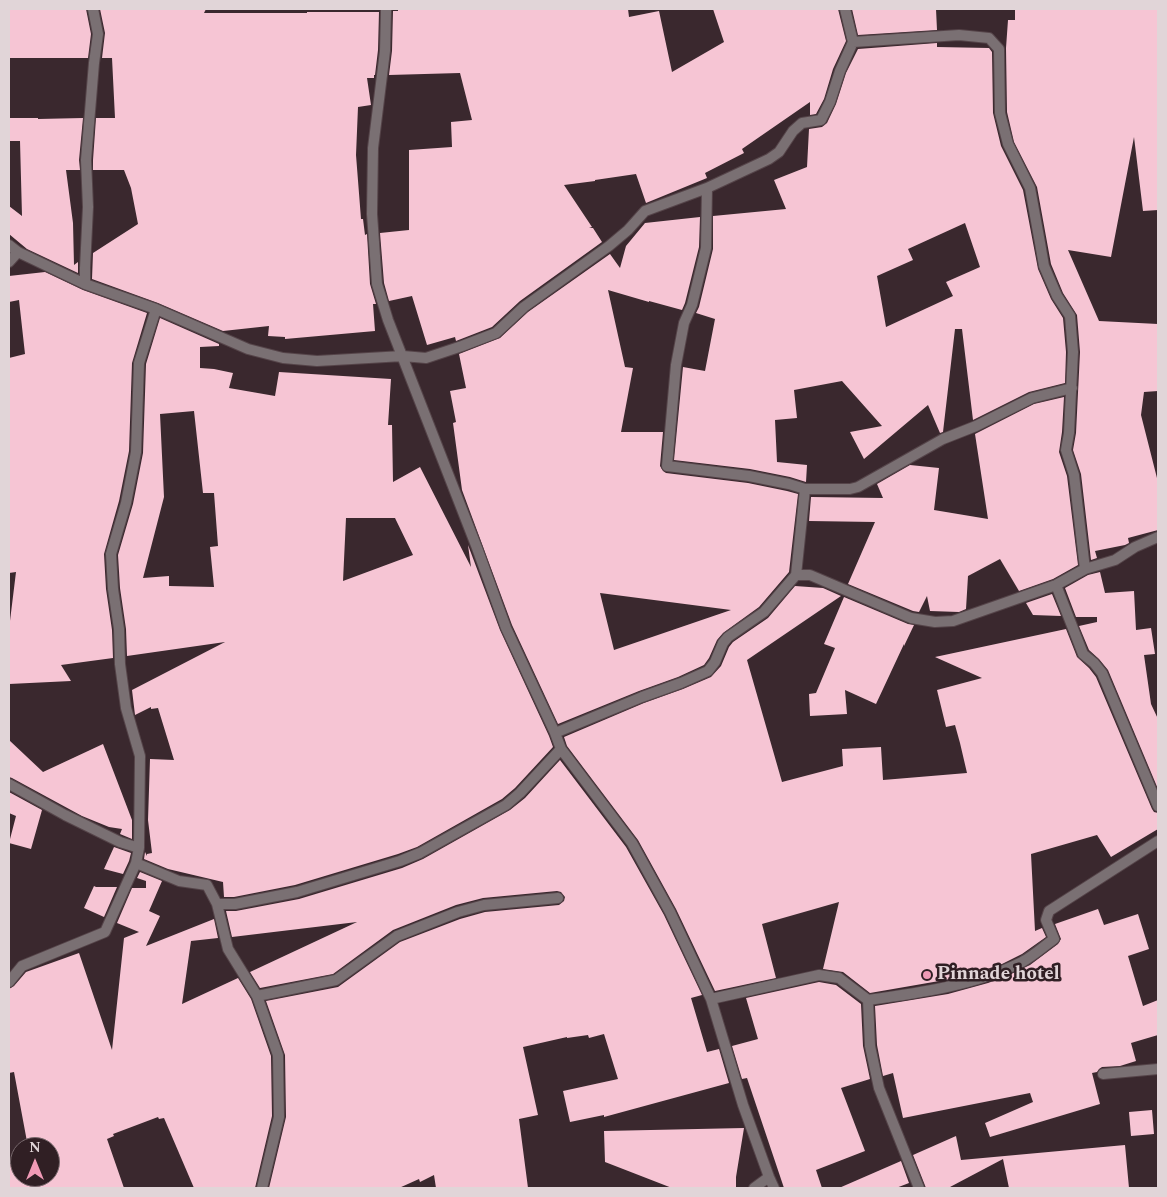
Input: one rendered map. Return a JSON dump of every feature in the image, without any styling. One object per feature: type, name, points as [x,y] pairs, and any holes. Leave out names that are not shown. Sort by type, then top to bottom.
[{"type":"street","points":[[85,284],[88,207],[86,160],[98,34],[93,9]]},
{"type":"street","points":[[386,9],[385,51],[373,148],[372,214],[377,284],[388,320],[506,628],[555,732],[561,749],[632,843],[670,912],[711,998],[743,1105],[774,1188]]},
{"type":"street","points":[[9,245],[18,252],[85,284],[156,309],[248,349],[282,358],[317,361],[403,356],[426,358],[496,332],[524,307],[609,246],[628,230],[645,210],[707,188],[769,159],[779,152],[793,131],[802,123],[821,120],[853,42],[845,9]]},
{"type":"street","points":[[853,42],[958,35],[989,38],[999,49],[1000,113],[1008,144],[1030,188],[1044,266],[1057,296],[1070,316],[1073,352],[1072,388],[1066,450],[1074,475],[1085,569]]},
{"type":"street","points":[[707,188],[706,248],[692,305],[684,323],[676,365],[667,466],[749,476],[805,489],[850,489],[858,487],[944,439],[976,426],[1032,398],[1072,388]]},
{"type":"street","points":[[9,262],[18,252]]},
{"type":"street","points":[[9,982],[22,966],[105,932],[136,863],[140,848],[140,756],[126,708],[120,664],[119,629],[113,589],[111,554],[126,503],[136,452],[140,363],[156,309]]},
{"type":"street","points":[[555,732],[708,671],[728,637],[764,612],[796,575],[805,489]]},
{"type":"street","points":[[796,575],[810,576],[911,618],[936,622],[953,621],[1056,585],[1085,569],[1115,560],[1135,547],[1158,537]]},
{"type":"street","points":[[1056,585],[1083,654],[1102,673],[1158,806]]},
{"type":"street","points":[[217,904],[236,904],[297,892],[400,861],[420,853],[506,804],[520,793],[561,749]]},
{"type":"street","points":[[9,784],[65,815],[120,842],[140,848]]},
{"type":"street","points":[[711,998],[819,974],[838,978],[868,1000],[926,991],[984,977],[1023,961],[1054,940],[1046,920],[1049,911],[1158,841]]},
{"type":"street","points":[[136,863],[180,881],[207,885],[217,904],[228,949],[257,996],[278,1055],[280,1094],[279,1117],[262,1188]]},
{"type":"street","points":[[257,996],[336,980],[397,936],[458,912],[484,905],[558,898]]},
{"type":"street","points":[[868,1000],[870,1046],[879,1088],[919,1188]]},
{"type":"street","points":[[1103,1074],[1158,1069]]},
{"type":"street","points":[[754,1188],[769,1177]]},
{"type":"building","points":[[10,9],[86,9],[91,34],[88,58],[10,58]]},
{"type":"building","points":[[100,9],[206,9],[204,13],[379,12],[375,75],[374,78],[367,78],[371,105],[358,107],[356,155],[361,219],[363,219],[365,235],[367,234],[370,284],[376,304],[373,304],[375,331],[285,339],[285,337],[268,336],[269,326],[223,331],[158,303],[92,279],[93,253],[138,224],[131,188],[124,170],[93,170],[96,118],[115,118],[112,58],[102,58],[105,33]]},
{"type":"building","points":[[398,9],[628,9],[629,17],[659,11],[672,72],[724,42],[713,9],[838,9],[846,41],[833,69],[824,99],[816,114],[810,115],[810,102],[742,149],[744,153],[705,173],[707,178],[646,203],[636,174],[564,185],[592,227],[589,228],[593,228],[602,242],[520,301],[492,327],[456,341],[455,337],[427,345],[412,296],[389,301],[384,283],[380,233],[409,230],[409,150],[452,147],[451,122],[472,120],[460,73],[389,75],[393,11],[398,11]]},
{"type":"building","points":[[852,9],[936,9],[937,30],[858,35]]},
{"type":"building","points":[[1015,9],[1158,9],[1158,210],[1143,211],[1134,137],[1111,257],[1068,250],[1099,321],[1158,324],[1158,391],[1144,392],[1141,415],[1158,482],[1158,530],[1128,538],[1129,543],[1125,545],[1095,551],[1097,558],[1091,560],[1081,474],[1073,450],[1076,433],[1080,352],[1077,315],[1063,293],[1051,264],[1037,187],[1014,142],[1007,112],[1006,48],[1008,20],[1015,20]]},
{"type":"building","points":[[937,43],[937,47],[989,48],[992,52],[993,113],[1001,146],[1023,190],[1038,269],[1051,299],[1063,318],[1066,352],[1065,383],[1029,392],[973,420],[962,329],[955,329],[943,432],[940,433],[928,405],[864,459],[850,432],[882,426],[842,381],[794,390],[797,418],[775,420],[777,462],[807,465],[806,482],[750,469],[674,460],[683,367],[705,371],[715,319],[696,313],[713,249],[713,216],[786,209],[774,180],[807,167],[809,129],[822,127],[827,123],[836,104],[846,73],[858,49]],"holes":[[[965,223],[980,267],[946,282],[953,296],[886,327],[877,276],[913,260],[908,249]]]},
{"type":"building","points":[[9,118],[83,118],[79,160],[80,170],[66,170],[73,223],[74,265],[78,262],[78,273],[27,249],[9,234],[9,206],[22,216],[20,141],[9,141]]},
{"type":"building","points":[[700,217],[699,247],[682,310],[608,290],[625,367],[633,368],[621,432],[663,432],[660,466],[666,473],[748,483],[798,494],[789,572],[759,607],[723,633],[717,640],[704,665],[558,724],[512,625],[462,490],[453,423],[456,422],[450,391],[466,388],[459,354],[500,338],[528,312],[610,254],[620,268],[626,246],[645,223]],"holes":[[[600,593],[731,610],[614,650]]]},
{"type":"building","points":[[45,272],[83,290],[147,313],[132,363],[129,451],[119,501],[104,554],[113,658],[61,665],[71,681],[9,684],[9,629],[16,572],[9,573],[9,358],[25,354],[19,300],[9,302],[9,276]]},
{"type":"building","points":[[160,318],[219,344],[219,346],[200,347],[200,368],[233,373],[229,388],[275,396],[279,372],[391,379],[388,425],[392,425],[393,482],[420,467],[471,567],[468,545],[500,630],[553,747],[515,788],[502,799],[417,847],[398,854],[295,885],[234,897],[224,897],[223,882],[168,869],[144,859],[145,852],[147,856],[147,854],[152,853],[148,820],[150,759],[174,760],[158,708],[151,709],[151,707],[135,715],[132,690],[225,642],[127,656],[118,555],[133,504],[143,453],[146,364]],"holes":[[[194,411],[203,493],[214,493],[218,546],[210,547],[214,587],[169,586],[169,576],[143,578],[164,497],[160,414]],[[346,518],[395,518],[413,555],[343,581]]]},
{"type":"building","points":[[1064,397],[1059,452],[1067,476],[1078,565],[1053,579],[1019,591],[1000,559],[968,576],[966,609],[959,612],[930,611],[927,596],[919,612],[913,611],[848,584],[875,522],[809,521],[811,497],[883,498],[877,484],[910,465],[939,468],[934,510],[988,519],[975,434],[1034,404]]},
{"type":"building","points":[[1100,572],[1105,593],[1134,591],[1136,630],[1151,628],[1155,654],[1144,655],[1151,704],[1158,719],[1158,789],[1108,670],[1089,650],[1079,626],[1097,622],[1097,617],[1076,617],[1065,588],[1088,575]]},
{"type":"building","points":[[795,586],[823,588],[841,596],[747,660],[782,782],[843,766],[842,749],[881,747],[883,780],[967,773],[955,725],[946,727],[937,690],[982,678],[935,657],[1066,629],[1077,657],[1096,677],[1152,809],[1158,813],[1158,829],[1111,857],[1097,835],[1031,854],[1035,931],[1042,928],[1046,937],[1022,954],[1002,964],[945,980],[870,993],[843,972],[823,969],[839,902],[762,924],[776,978],[715,991],[676,909],[638,840],[567,746],[564,737],[711,677],[721,666],[733,642],[768,618]]},
{"type":"building","points":[[1052,594],[1061,616],[1033,615],[1026,603]]},
{"type":"building","points":[[844,597],[914,625],[876,704],[845,690],[847,714],[810,716],[809,694],[816,693],[835,648],[824,644]]},
{"type":"building","points":[[9,740],[43,772],[103,744],[132,820],[132,839],[120,834],[122,829],[109,827],[82,816],[9,777]]},
{"type":"building","points":[[560,760],[626,847],[664,915],[702,995],[691,998],[707,1052],[719,1049],[729,1083],[604,1117],[604,1115],[570,1122],[563,1091],[618,1079],[604,1034],[589,1038],[588,1035],[567,1037],[523,1047],[538,1115],[519,1119],[528,1188],[436,1188],[434,1175],[420,1182],[419,1179],[399,1188],[269,1188],[286,1117],[285,1055],[266,1001],[338,987],[400,942],[460,919],[485,912],[559,905],[564,901],[565,897],[561,892],[557,891],[483,898],[456,905],[393,930],[333,974],[260,988],[250,972],[357,922],[232,937],[226,911],[236,911],[299,899],[402,868],[423,859],[510,810],[525,798]]},
{"type":"building","points":[[9,792],[42,810],[31,849],[9,843],[16,816],[9,813]]},
{"type":"building","points":[[114,847],[131,853],[123,874],[104,869]]},
{"type":"building","points":[[140,872],[162,881],[149,911],[160,916],[146,946],[214,919],[218,938],[191,941],[182,1004],[238,978],[251,999],[271,1056],[272,1116],[255,1188],[194,1188],[164,1118],[159,1119],[158,1117],[113,1134],[114,1136],[107,1139],[124,1188],[9,1188],[9,1164],[10,1187],[60,1187],[60,1137],[26,1137],[14,1072],[9,1073],[9,989],[26,972],[79,953],[112,1050],[124,938],[139,932],[117,923],[132,888],[146,888],[146,881],[137,878]]},
{"type":"building","points":[[94,886],[117,887],[104,917],[84,908]]},
{"type":"building","points":[[1098,909],[1104,925],[1138,914],[1149,949],[1128,956],[1143,1006],[1158,1000],[1158,1035],[1131,1043],[1136,1061],[1120,1066],[1102,1067],[1097,1072],[1092,1073],[1100,1104],[990,1137],[985,1123],[1033,1102],[1030,1093],[903,1118],[893,1073],[883,1076],[877,1045],[875,1006],[948,994],[1007,976],[1030,965],[1058,944],[1061,939],[1055,924]]},
{"type":"building","points":[[819,982],[836,985],[861,1004],[863,1046],[870,1079],[841,1088],[865,1151],[816,1170],[822,1188],[784,1188],[747,1078],[742,1079],[732,1046],[758,1039],[746,998]]},
{"type":"building","points":[[1152,1110],[1154,1134],[1131,1136],[1129,1112]]},
{"type":"building","points":[[744,1128],[736,1188],[672,1188],[605,1162],[604,1131]]},
{"type":"building","points":[[956,1136],[961,1160],[1125,1145],[1129,1188],[1009,1188],[1003,1159],[950,1187],[926,1188],[913,1155]]},
{"type":"building","points":[[901,1161],[909,1183],[896,1188],[839,1188]]},
{"type":"place","name":"Pinnade hotel","points":[[927,975]]}]
